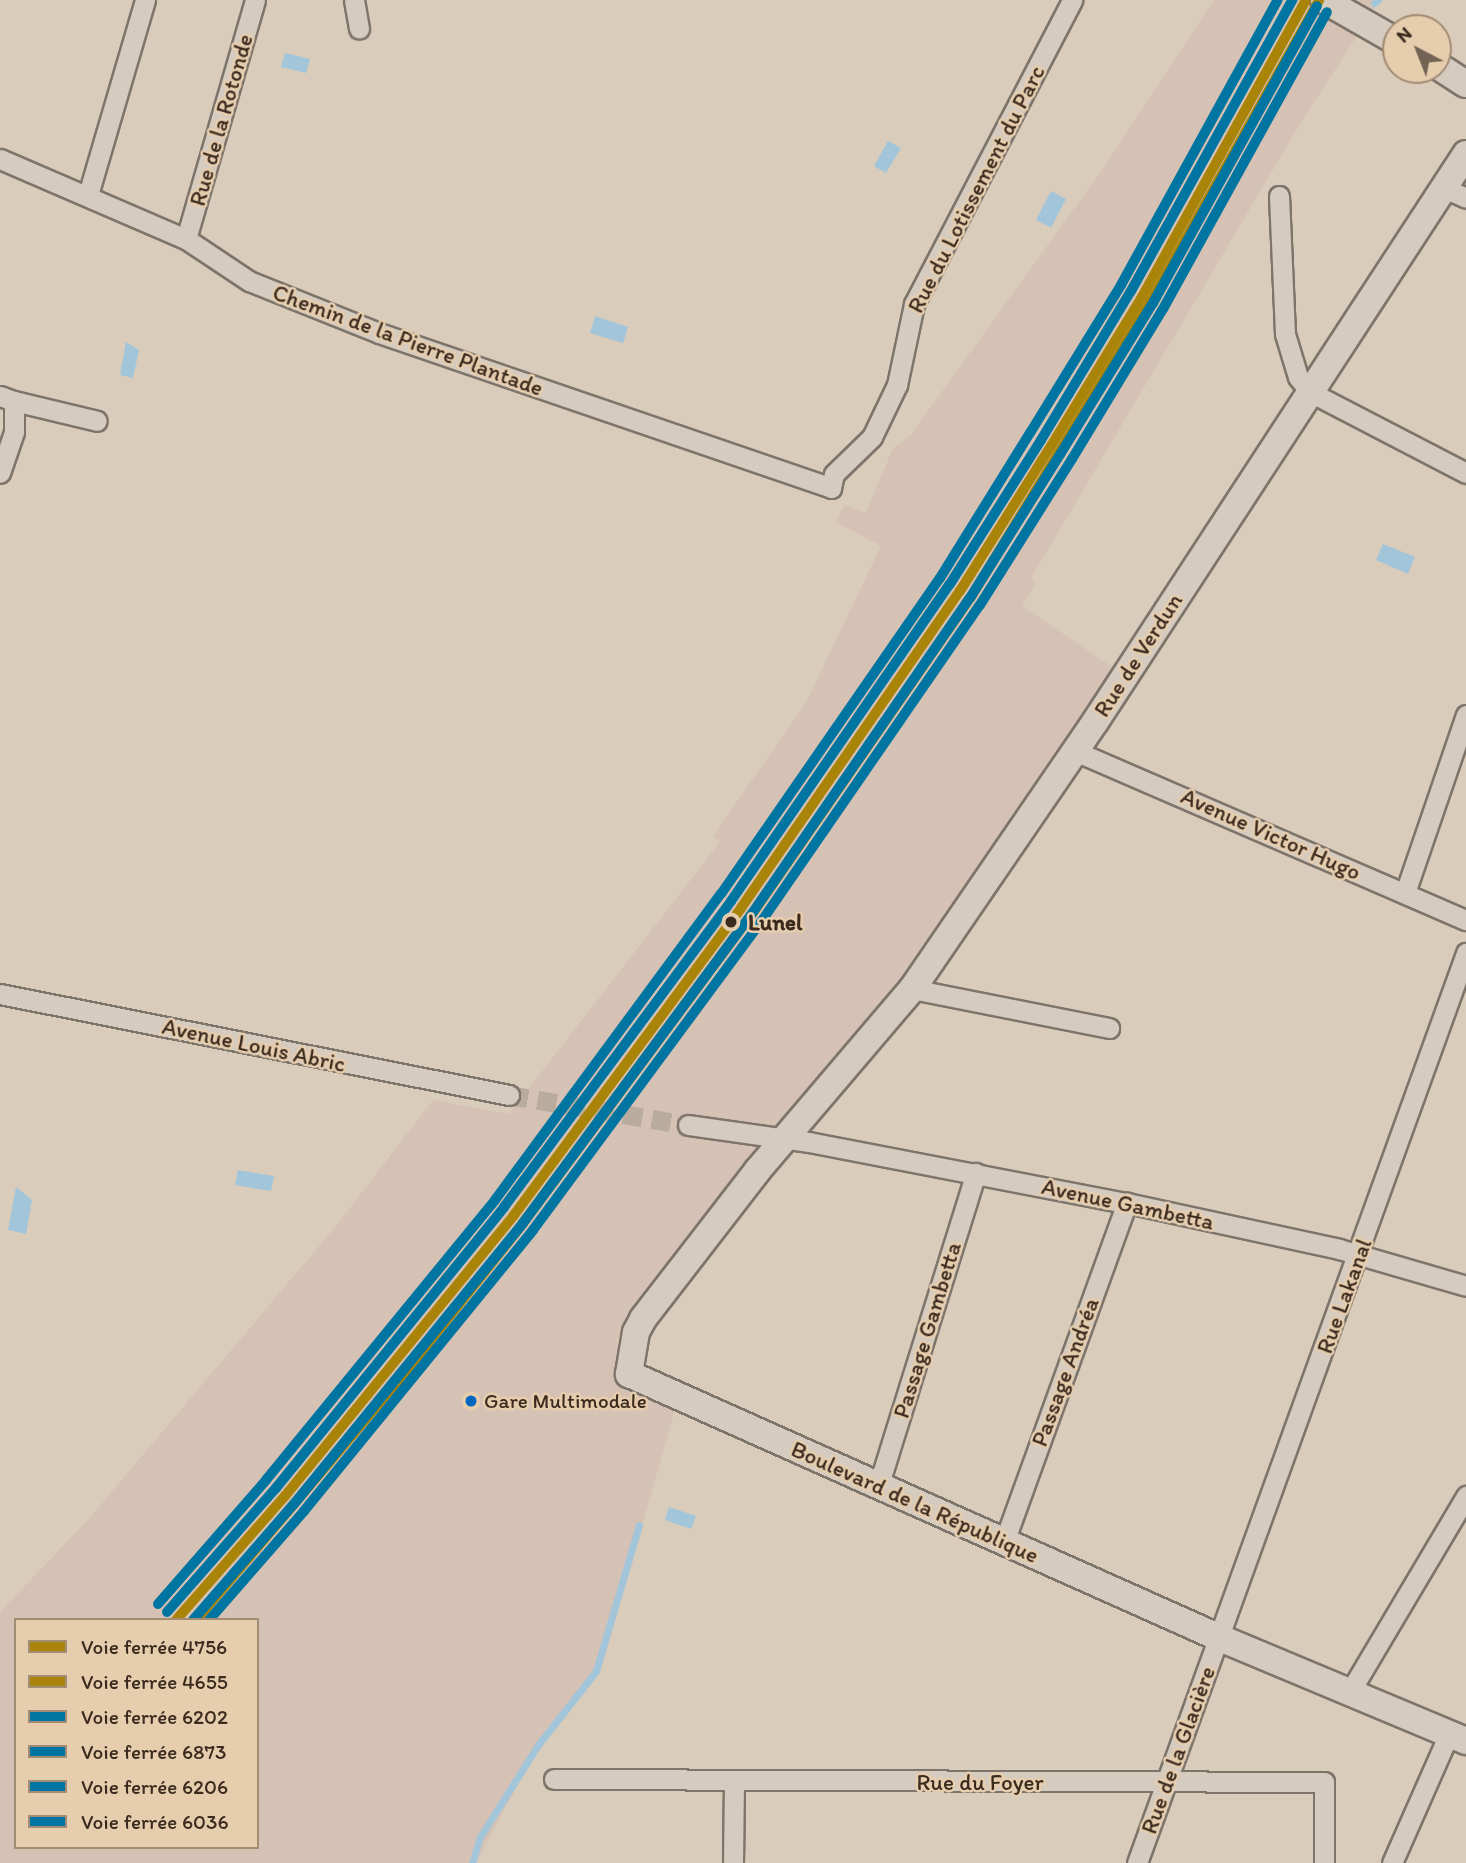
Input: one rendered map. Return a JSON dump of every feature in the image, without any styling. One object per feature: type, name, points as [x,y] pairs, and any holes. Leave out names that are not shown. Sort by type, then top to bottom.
[{"type":"main road","points":[[1324,0],[1382,33]]},
{"type":"main road","name":"Rue de Verdun","points":[[787,1139],[912,989],[1074,751],[1310,391],[1455,193],[1466,154]]},
{"type":"main road","name":"Boulevard de la République","points":[[787,1139],[643,1319],[629,1374],[878,1488],[1220,1638],[1350,1690],[1458,1738]]},
{"type":"street","points":[[88,195],[145,0]]},
{"type":"street","name":"Rue de la Rotonde","points":[[186,239],[255,0]]},
{"type":"street","points":[[354,0],[359,29]]},
{"type":"street","name":"Rue du Lotissement du Parc","points":[[831,488],[834,474],[872,437],[897,385],[914,304],[1072,0]]},
{"type":"street","name":"Chemin de la Pierre Plantade","points":[[0,159],[186,239],[249,281],[379,333],[831,488]]},
{"type":"street","points":[[1279,196],[1285,334],[1298,377],[1310,391],[1466,473]]},
{"type":"street","points":[[0,473],[14,432],[7,399],[97,421]]},
{"type":"street","points":[[1405,893],[1466,715]]},
{"type":"street","name":"Avenue Victor Hugo","points":[[1074,751],[1466,920]]},
{"type":"street","name":"Rue Lakanal","points":[[1220,1638],[1466,953]]},
{"type":"street","points":[[912,989],[1110,1028]]},
{"type":"street","name":"Avenue Louis Abric","points":[[0,995],[509,1095]]},
{"type":"street","points":[[688,1125],[787,1139]]},
{"type":"street","name":"Avenue Gambetta","points":[[787,1139],[1127,1203],[1359,1254],[1466,1286]]},
{"type":"street","name":"Passage Gambetta","points":[[878,1488],[976,1173]]},
{"type":"street","name":"Passage Andréa","points":[[1004,1542],[1127,1203]]},
{"type":"street","points":[[1350,1690],[1466,1496]]},
{"type":"street","name":"Rue de la Glacière","points":[[1137,1863],[1163,1784],[1220,1638]]},
{"type":"street","points":[[1392,1863],[1458,1738]]},
{"type":"street","name":"Rue du Foyer","points":[[554,1779],[1163,1784],[1324,1782],[1324,1863]]},
{"type":"street","points":[[733,1863],[734,1780]]},
{"type":"shaded area","points":[[1214,0],[1380,0],[1300,124],[1031,578],[1036,582],[1022,606],[1124,675],[912,989],[792,1116],[616,1340],[634,1392],[675,1410],[601,1669],[534,1754],[476,1863],[0,1863],[0,1612],[87,1521],[336,1226],[433,1100],[509,1114],[720,842],[713,836],[806,703],[881,546],[836,522],[844,505],[866,513],[893,448],[910,436],[1102,170]]},
{"type":"water","points":[[285,53],[310,59],[306,73],[281,67]]},
{"type":"water","points":[[888,141],[901,148],[886,173],[874,166]]},
{"type":"water","points":[[1051,191],[1066,199],[1051,228],[1036,220]]},
{"type":"water","points":[[595,316],[628,327],[623,343],[590,333]]},
{"type":"water","points":[[126,342],[139,350],[133,378],[120,375]]},
{"type":"water","points":[[1383,544],[1415,557],[1408,574],[1376,560]]},
{"type":"water","points":[[238,1170],[274,1176],[271,1191],[235,1185]]},
{"type":"water","points":[[16,1187],[32,1200],[26,1234],[8,1230]]},
{"type":"water","points":[[669,1507],[696,1516],[691,1529],[665,1520]]},
{"type":"waterway","points":[[1374,3],[1378,0]]},
{"type":"waterway","points":[[472,1863],[480,1837],[538,1745],[596,1671],[639,1525]]},
{"type":"tunnel","points":[[509,1095],[688,1125]]},
{"type":"rail line","name":"6036","points":[[158,1604],[266,1480],[495,1200],[721,894],[940,578],[1121,285],[1278,0]]},
{"type":"rail line","name":"6873","points":[[167,1612],[276,1488],[504,1207],[731,901],[950,584],[1041,440],[1131,291],[1292,0]]},
{"type":"rail line","name":"4655","points":[[178,1618],[285,1496],[514,1215],[741,908],[960,591],[1051,446],[1142,297],[1306,0]]},
{"type":"rail line","name":"4756","points":[[198,1618],[400,1379],[523,1223],[752,914],[971,597],[1151,301],[1319,0]]},
{"type":"rail line","name":"6202","points":[[195,1618],[294,1504],[523,1223],[751,915],[970,598],[1061,453],[1153,303],[1317,6]]},
{"type":"rail line","name":"6206","points":[[211,1618],[304,1511],[533,1230],[761,922],[980,605],[1072,459],[1163,309],[1327,12]]},
{"type":"place","name":"Lunel","points":[[731,922]]},
{"type":"place","name":"Gare Multimodale","points":[[471,1401]]}]
